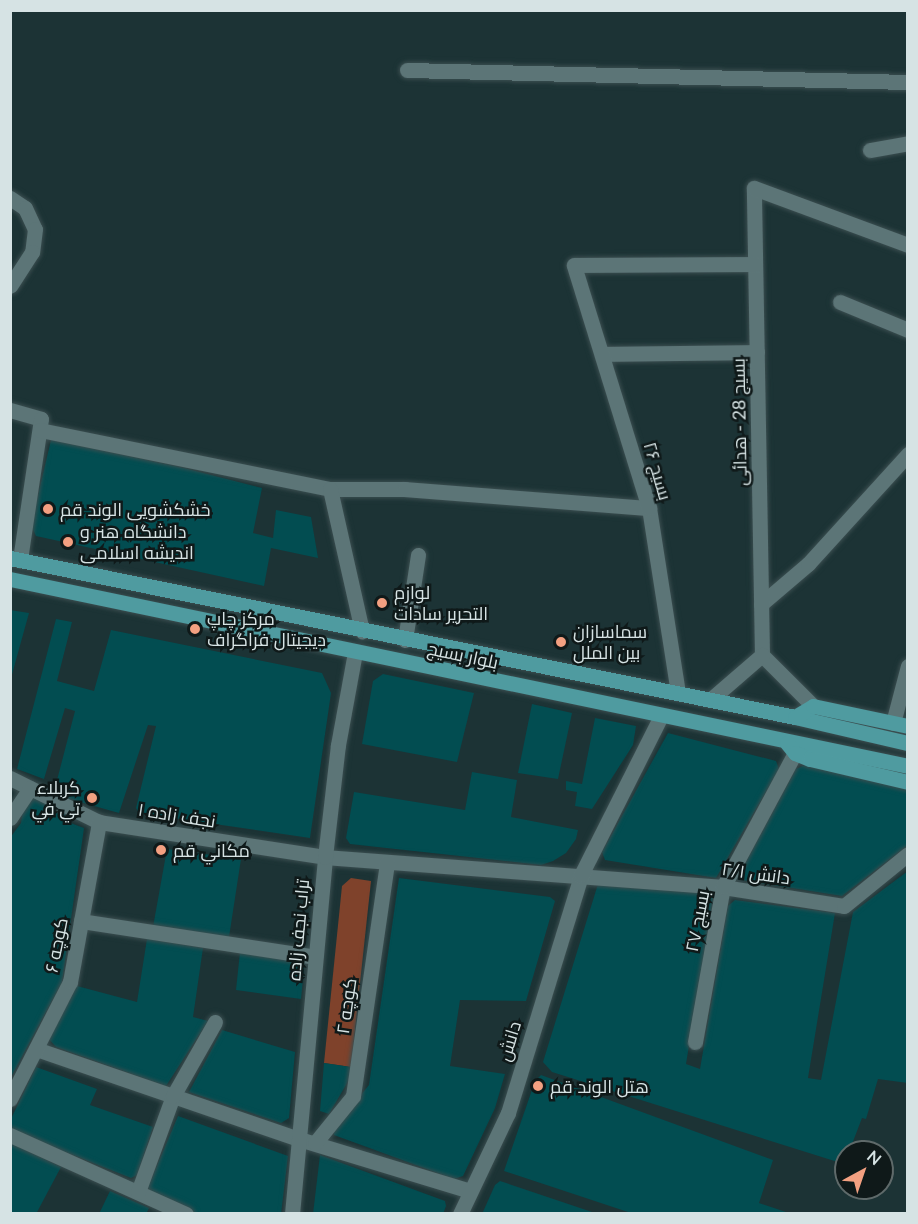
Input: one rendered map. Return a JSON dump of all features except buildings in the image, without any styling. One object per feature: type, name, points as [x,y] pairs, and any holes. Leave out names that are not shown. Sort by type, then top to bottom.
[{"type":"main road","name":"بلوار بسیج","points":[[15,559],[405,640],[795,717],[908,743]]},
{"type":"main road","name":"بلوار بسیج","points":[[10,579],[661,716],[791,748],[908,766]]},
{"type":"main road","points":[[795,717],[813,706],[900,724]]},
{"type":"main road","points":[[791,748],[908,782]]},
{"type":"street","points":[[407,70],[908,82]]},
{"type":"street","points":[[870,150],[908,144]]},
{"type":"street","name":"بسیج 28 - هدائی","points":[[762,655],[754,188],[908,245]]},
{"type":"street","points":[[10,198],[24,208],[36,229],[32,252],[10,286]]},
{"type":"street","name":"بسیج ۲۶","points":[[678,693],[649,508],[574,265],[755,264]]},
{"type":"street","points":[[840,302],[908,330]]},
{"type":"street","points":[[602,354],[757,352]]},
{"type":"street","points":[[10,410],[41,419],[15,559]]},
{"type":"street","points":[[40,430],[330,489],[405,489],[649,508]]},
{"type":"street","points":[[761,604],[808,564],[908,454]]},
{"type":"street","points":[[330,489],[362,631]]},
{"type":"street","points":[[405,640],[418,555]]},
{"type":"street","name":"تراب نجف زاده","points":[[292,1214],[325,857],[338,745],[355,652]]},
{"type":"street","points":[[710,700],[762,655],[813,706]]},
{"type":"street","points":[[900,724],[908,666]]},
{"type":"street","name":"دانش","points":[[460,1214],[508,1113],[581,875],[661,716]]},
{"type":"street","name":"بسیج ۲۷","points":[[695,1042],[723,887],[791,748]]},
{"type":"street","name":"نجف زاده ۱","points":[[10,778],[99,822],[325,857],[441,868]]},
{"type":"street","points":[[10,818],[30,788]]},
{"type":"street","name":"کوچه ۶","points":[[10,1099],[70,982],[99,822]]},
{"type":"street","name":"دانش ۲/۱","points":[[441,868],[581,875],[723,887],[844,906],[908,854]]},
{"type":"street","name":"کوچه ۲","points":[[315,1143],[353,1096],[387,862]]},
{"type":"street","points":[[81,921],[315,957]]},
{"type":"street","points":[[138,1192],[173,1096],[215,1022]]},
{"type":"street","points":[[36,1048],[299,1139],[470,1191]]},
{"type":"street","points":[[10,1135],[186,1214]]},
{"type":"shaded area","points":[[351,878],[371,881],[351,1067],[324,1063],[342,886]]},
{"type":"place","name":"خشکشویی الوند قم","points":[[48,509]]},
{"type":"place","name":"دانشگاه هنر و اندیشه اسلامی","points":[[68,542]]},
{"type":"place","name":"لوازم التحریر سادات","points":[[382,603]]},
{"type":"place","name":"مرکز چاپ دیجیتال فراگراف","points":[[195,629]]},
{"type":"place","name":"سماسازان بین الملل","points":[[561,642]]},
{"type":"place","name":"كربلاء تي في","points":[[92,798]]},
{"type":"place","name":"مكاني قم","points":[[161,850]]},
{"type":"place","name":"هتل الوند قم","points":[[538,1086]]}]
